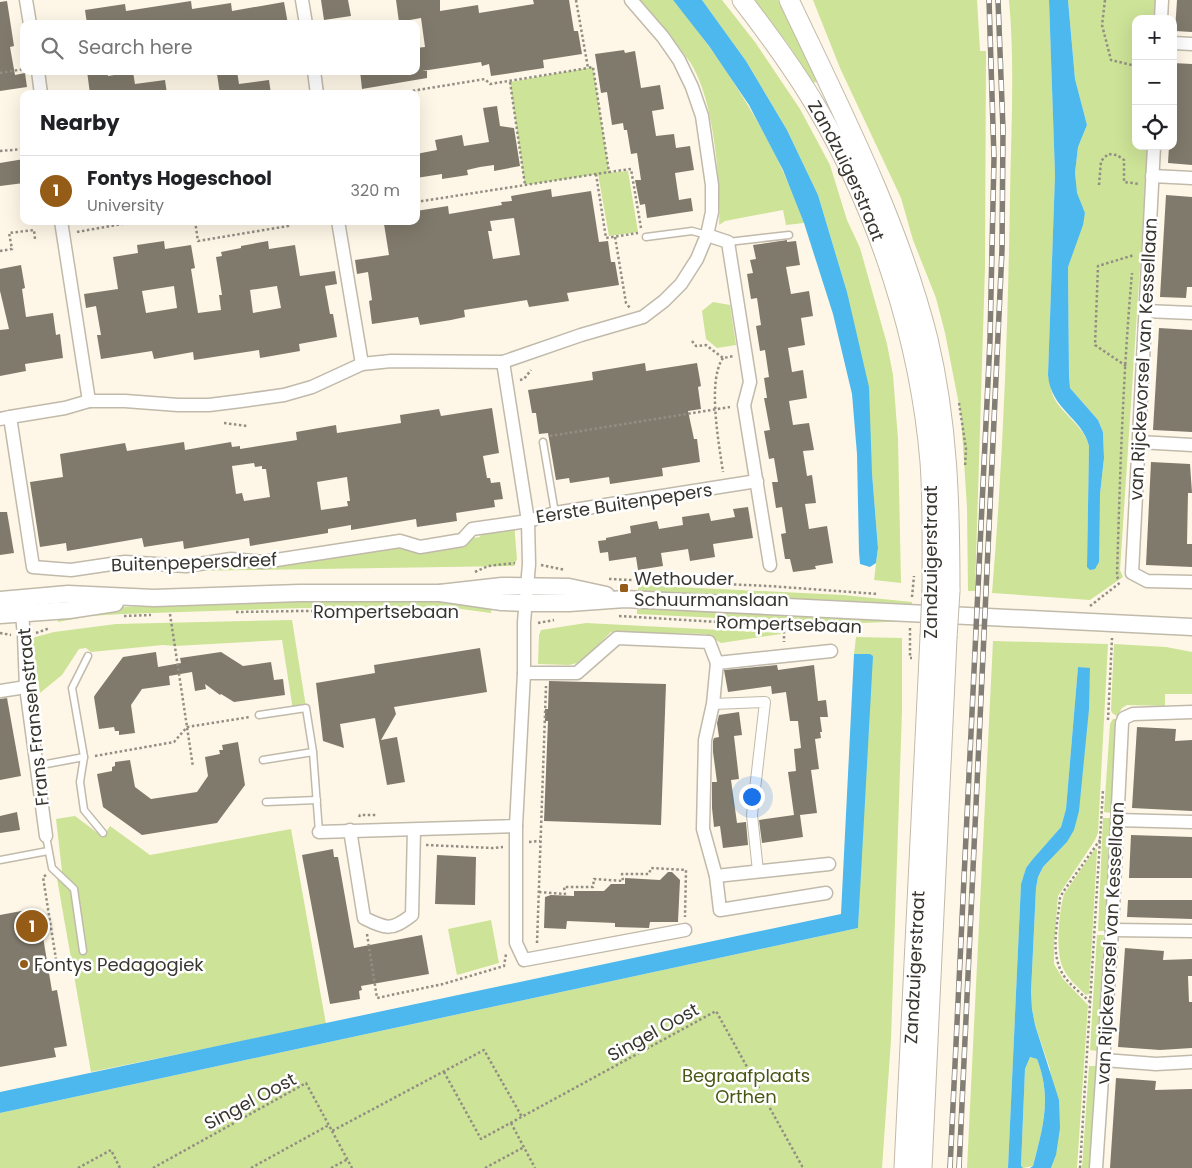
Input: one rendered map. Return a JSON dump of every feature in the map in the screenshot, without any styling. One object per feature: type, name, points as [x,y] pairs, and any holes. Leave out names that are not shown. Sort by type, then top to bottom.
[{"type":"main road","name":"Zandzuigerstraat","points":[[742,0],[773,40],[822,118],[849,169],[876,229],[911,344],[922,401],[930,460],[941,590]]},
{"type":"main road","name":"Zandzuigerstraat","points":[[789,0],[866,162],[892,223],[928,339],[940,398],[947,458],[950,508],[941,590],[904,1168]]},
{"type":"main road","name":"Zandzuigerstraat","points":[[922,1168],[938,638]]},
{"type":"street","points":[[26,0],[29,20]]},
{"type":"street","points":[[302,0],[305,20]]},
{"type":"street","name":"Buitenpepersdreef","points":[[528,521],[472,529],[462,540],[420,547],[400,541],[264,562],[231,559],[186,566],[125,562],[71,570],[33,567],[5,418],[65,408],[89,401],[125,401],[178,405],[241,402],[284,395],[312,387],[362,364],[391,361],[503,362],[581,335],[643,317],[664,301],[680,284],[697,259],[707,235],[712,212],[712,185],[702,116],[692,87],[679,60],[663,37],[630,0]]},
{"type":"street","points":[[1161,15],[1162,0]]},
{"type":"street","points":[[1177,43],[1192,44]]},
{"type":"street","points":[[39,75],[40,90]]},
{"type":"street","points":[[315,75],[316,90]]},
{"type":"street","name":"van Rijckevorsel van Kessellaan","points":[[1132,573],[1144,311],[1146,176],[1153,150]]},
{"type":"street","points":[[1146,176],[1192,178]]},
{"type":"street","points":[[339,225],[362,364]]},
{"type":"street","points":[[62,228],[89,401]]},
{"type":"street","points":[[707,235],[728,242],[750,382],[744,405],[770,565]]},
{"type":"street","points":[[1144,311],[1192,313]]},
{"type":"street","name":"Eerste Buitenpepers","points":[[503,362],[528,521],[555,513],[757,481]]},
{"type":"street","points":[[1139,442],[1192,445]]},
{"type":"street","points":[[528,521],[529,564],[524,622],[524,673],[516,826],[516,943],[524,960],[685,930]]},
{"type":"street","points":[[1132,573],[1147,581],[1192,582]]},
{"type":"street","name":"Rompertsebaan","points":[[0,615],[21,606],[68,594],[154,598],[300,593],[440,592],[502,586],[526,595],[569,587],[625,599],[1192,627]]},
{"type":"street","name":"Rompertsebaan","points":[[0,600],[21,606]]},
{"type":"street","name":"Frans Fransenstraat","points":[[21,606],[26,687],[46,836]]},
{"type":"street","name":"Rompertsebaan","points":[[524,673],[577,673],[616,638],[709,642],[717,662],[831,651]]},
{"type":"street","points":[[717,662],[713,704],[705,740],[703,829],[716,876],[720,910],[826,893]]},
{"type":"street","points":[[0,691],[26,687]]},
{"type":"street","points":[[713,704],[765,702],[752,815],[758,871]]},
{"type":"street","name":"van Rijckevorsel van Kessellaan","points":[[1096,1168],[1112,930],[1122,723],[1124,718],[1133,714],[1192,712]]},
{"type":"street","points":[[1117,820],[1192,822]]},
{"type":"street","points":[[319,832],[516,826]]},
{"type":"street","points":[[350,830],[364,918],[383,928],[398,925],[412,915],[414,830]]},
{"type":"street","points":[[716,876],[829,864]]},
{"type":"street","points":[[1112,930],[1192,931]]},
{"type":"street","points":[[1104,1060],[1156,1064],[1192,1062]]},
{"type":"lane","points":[[646,237],[692,230],[707,235]]},
{"type":"lane","points":[[728,242],[789,235]]},
{"type":"lane","points":[[543,442],[555,513]]},
{"type":"lane","points":[[88,656],[72,688],[84,758],[80,782],[84,810],[103,833]]},
{"type":"lane","points":[[259,715],[306,708],[313,752],[319,832]]},
{"type":"lane","points":[[262,760],[313,752]]},
{"type":"lane","points":[[36,766],[84,758]]},
{"type":"lane","points":[[266,802],[317,800]]},
{"type":"lane","points":[[46,836],[52,868],[74,888],[83,951]]},
{"type":"lane","points":[[0,860],[48,851]]},
{"type":"path","points":[[576,0],[588,68]]},
{"type":"path","points":[[1105,0],[1102,25],[1111,60],[1132,65]]},
{"type":"path","points":[[418,90],[485,79],[490,84],[510,82],[593,67],[609,172]]},
{"type":"path","points":[[0,73],[20,70]]},
{"type":"path","points":[[510,82],[526,184]]},
{"type":"path","points":[[0,151],[20,149]]},
{"type":"path","points":[[1099,185],[1102,161],[1108,154],[1118,155],[1124,160],[1124,182],[1139,184],[1146,176]]},
{"type":"path","points":[[420,201],[526,184],[609,172],[631,169],[642,233],[606,238],[596,174]]},
{"type":"path","points":[[62,228],[95,225]]},
{"type":"path","points":[[196,225],[198,241],[289,225]]},
{"type":"path","points":[[0,251],[12,249],[9,233],[34,230],[35,239]]},
{"type":"path","points":[[615,237],[626,303]]},
{"type":"path","points":[[1126,366],[1095,345],[1098,266],[1134,254],[1133,264]]},
{"type":"path","points":[[1120,582],[1116,576],[1128,310],[1132,273]]},
{"type":"path","points":[[692,342],[696,346],[706,345],[723,358]]},
{"type":"path","points":[[725,486],[714,410],[718,365],[723,358],[745,354]]},
{"type":"path","points":[[543,442],[549,436],[744,405]]},
{"type":"path","points":[[224,423],[247,426]]},
{"type":"path","points":[[1088,607],[1132,573]]},
{"type":"path","name":"Rompertsebaan","points":[[236,612],[447,610]]},
{"type":"path","points":[[179,614],[170,614],[193,767]]},
{"type":"path","points":[[123,616],[152,615]]},
{"type":"path","name":"Rompertsebaan","points":[[610,616],[784,626],[839,627]]},
{"type":"path","points":[[524,622],[539,623],[557,620]]},
{"type":"path","points":[[0,633],[12,636],[24,635],[56,626]]},
{"type":"path","points":[[910,626],[910,658],[916,658]]},
{"type":"path","points":[[1107,726],[1112,636],[1120,636]]},
{"type":"path","points":[[537,957],[547,673]]},
{"type":"path","points":[[84,758],[174,742],[187,727],[259,715]]},
{"type":"path","points":[[1080,1168],[1104,786]]},
{"type":"path","points":[[1091,1003],[1065,977],[1056,962],[1056,945],[1062,892],[1100,839]]},
{"type":"path","points":[[414,844],[493,848],[507,843],[540,841]]},
{"type":"path","points":[[52,868],[43,877],[58,972]]},
{"type":"path","points":[[539,892],[565,894],[564,887],[593,886],[594,879],[622,880],[622,874],[649,874],[650,868],[686,870],[685,930]]},
{"type":"path","points":[[364,918],[378,998],[443,984],[504,966],[507,949],[516,943]]},
{"type":"path","name":"Singel Oost","points":[[444,1072],[481,1139],[716,1012],[802,1166],[799,1168]]},
{"type":"path","points":[[332,1131],[484,1050],[522,1117]]},
{"type":"path","name":"Singel Oost","points":[[153,1168],[306,1083],[352,1168]]},
{"type":"path","points":[[511,1123],[535,1168]]},
{"type":"path","points":[[251,1168],[329,1125]]},
{"type":"path","points":[[485,1168],[524,1147]]},
{"type":"path","points":[[78,1168],[111,1150],[120,1168]]},
{"type":"path","points":[[332,1168],[348,1159]]},
{"type":"green space","points":[[640,0],[673,0],[713,52],[731,78],[764,134],[779,163],[804,223],[786,225],[783,210],[725,221],[719,225],[719,188],[715,145],[707,103],[701,85],[690,61]]},
{"type":"green space","points":[[702,0],[722,0],[755,42],[800,109],[830,165],[847,220],[860,248],[887,344],[893,375],[898,439],[901,583],[874,580],[878,548],[872,473],[847,292],[818,195],[787,130],[746,61]]},
{"type":"green space","points":[[752,0],[778,0],[818,81],[813,83],[787,43]]},
{"type":"green space","points":[[813,0],[977,0],[980,51],[986,51],[985,267],[975,591],[968,591],[967,508],[961,415],[936,298],[913,240],[901,198],[840,68]]},
{"type":"green space","points":[[1009,0],[1049,0],[1055,175],[1048,375],[1054,398],[1083,433],[1089,446],[1087,567],[1100,494],[1104,458],[1103,432],[1098,420],[1070,388],[1069,376],[1068,267],[1085,213],[1076,193],[1075,173],[1078,147],[1087,125],[1075,79],[1068,0],[1155,0],[1154,15],[1132,15],[1132,150],[1148,150],[1120,570],[1123,577],[1090,600],[992,593],[1002,444],[1008,296],[1012,98]]},
{"type":"green space","points":[[593,67],[609,172],[606,173],[628,171],[638,232],[609,236],[598,174],[525,185],[510,82]]},
{"type":"green space","points":[[713,302],[730,305],[736,345],[717,348],[706,339],[702,311]]},
{"type":"green space","points":[[514,523],[517,559],[514,566],[182,571],[406,543],[407,548],[480,537],[483,528]]},
{"type":"green space","points":[[638,585],[843,595],[912,602],[912,604],[638,591]]},
{"type":"green space","points":[[301,601],[446,601],[492,606],[491,613],[446,607],[301,608],[123,614],[90,616],[58,622],[58,617],[123,607]]},
{"type":"green space","points":[[637,608],[911,621],[838,624],[637,614]]},
{"type":"green space","points":[[292,620],[306,707],[293,710],[282,640],[175,646],[163,645],[91,652],[86,648],[79,649],[62,675],[40,693],[32,638],[54,632],[116,624]]},
{"type":"green space","points":[[586,623],[781,634],[721,643],[706,634],[611,632],[581,662],[569,665],[538,664],[539,635],[541,630]]},
{"type":"green space","name":"Begraafplaats Orthen","points":[[856,637],[902,638],[902,711],[891,1040],[882,1168],[0,1168],[0,1113],[858,928],[870,654],[854,654]]},
{"type":"green space","points":[[993,641],[1108,644],[1098,833],[1058,896],[1054,945],[1054,964],[1063,979],[1088,1005],[1077,1168],[1051,1168],[1056,1155],[1050,1069],[1035,1025],[1031,992],[1038,877],[1043,867],[1067,842],[1087,720],[1090,669],[1078,667],[1066,809],[1061,827],[1026,868],[1021,884],[1008,1168],[967,1168]]},
{"type":"green space","points":[[1114,644],[1166,647],[1192,652],[1192,694],[1165,694],[1165,706],[1127,705],[1122,708],[1117,716],[1112,713]]},
{"type":"green space","points":[[1113,719],[1116,719],[1112,813],[1104,812],[1110,724]]},
{"type":"green space","points":[[75,816],[103,837],[110,826],[150,855],[291,829],[326,1024],[91,1072],[56,873],[62,871],[56,819]]},
{"type":"green space","points":[[1103,818],[1111,818],[1105,931],[1098,931]]},
{"type":"green space","points":[[1095,849],[1097,851],[1089,994],[1086,995],[1065,972],[1058,942],[1064,894]]},
{"type":"green space","points":[[491,920],[499,963],[457,975],[448,929]]},
{"type":"green space","points":[[1097,935],[1104,935],[1097,1051],[1090,1050]]},
{"type":"green space","points":[[1030,1057],[1037,1059],[1042,1073],[1045,1100],[1043,1125],[1033,1166],[1023,1168],[1021,1166],[1025,1069]]},
{"type":"green space","points":[[1089,1066],[1096,1066],[1089,1168],[1082,1168]]},
{"type":"water","points":[[673,0],[702,0],[746,61],[787,130],[818,195],[847,292],[869,387],[872,473],[878,548],[876,563],[870,567],[860,564],[857,454],[852,394],[833,314],[804,223],[783,170],[749,105],[709,46]]},
{"type":"water","points":[[1049,0],[1068,0],[1075,79],[1087,125],[1078,147],[1075,173],[1077,193],[1085,213],[1083,225],[1068,267],[1070,388],[1098,420],[1103,432],[1104,458],[1100,494],[1099,562],[1095,569],[1090,570],[1087,567],[1089,446],[1080,428],[1055,397],[1050,387],[1048,375],[1055,175]]},
{"type":"water","points":[[854,654],[870,654],[873,656],[858,928],[0,1113],[0,1092],[841,914]]},
{"type":"water","points":[[1078,667],[1090,668],[1089,709],[1079,811],[1074,830],[1067,842],[1043,867],[1038,877],[1031,992],[1035,1025],[1059,1100],[1060,1128],[1056,1155],[1051,1168],[1030,1168],[1033,1166],[1043,1125],[1045,1100],[1042,1073],[1037,1059],[1030,1057],[1025,1069],[1021,1166],[1023,1168],[1008,1168],[1021,884],[1026,868],[1061,827],[1066,809]]},
{"type":"building","points":[[321,0],[348,0],[351,16],[324,20]]},
{"type":"building","points":[[396,0],[440,0],[440,11],[478,5],[479,13],[534,4],[533,0],[569,0],[574,31],[578,31],[582,54],[543,60],[544,68],[491,76],[489,64],[482,66],[481,62],[422,71],[427,71],[427,78],[362,89],[360,75],[420,75],[420,48],[425,47],[421,18],[399,20]]},
{"type":"building","points":[[1177,0],[1192,0],[1192,32],[1177,31]]},
{"type":"building","points":[[7,1],[14,46],[10,47],[15,75],[25,75],[27,87],[0,91],[0,2]]},
{"type":"building","points":[[191,1],[192,9],[231,3],[232,11],[284,2],[287,20],[86,20],[85,10],[125,4],[126,11]]},
{"type":"building","points":[[624,50],[625,53],[635,51],[641,88],[660,85],[664,109],[652,111],[656,136],[674,134],[676,148],[690,146],[694,170],[675,173],[679,200],[691,198],[693,211],[647,218],[645,204],[640,205],[635,180],[641,180],[637,153],[631,154],[627,130],[624,130],[623,123],[612,125],[607,92],[601,93],[595,54]]},
{"type":"building","points":[[1177,63],[1192,64],[1192,165],[1168,163],[1169,150],[1177,150]]},
{"type":"building","points":[[88,75],[134,75],[135,84],[165,80],[166,90],[89,90]]},
{"type":"building","points":[[217,75],[238,75],[239,84],[269,80],[270,90],[219,90]]},
{"type":"building","points":[[497,106],[500,126],[514,128],[520,166],[494,171],[494,165],[480,167],[467,170],[468,175],[442,179],[442,174],[420,177],[420,153],[437,150],[435,140],[462,135],[464,146],[489,142],[483,108]]},
{"type":"building","points":[[20,160],[20,184],[0,186],[0,163]]},
{"type":"building","points":[[551,189],[552,197],[591,191],[599,242],[608,241],[611,262],[615,262],[619,285],[567,293],[569,301],[529,307],[527,300],[464,310],[465,317],[420,325],[418,317],[372,324],[369,301],[372,300],[368,272],[357,274],[355,260],[389,255],[384,225],[420,225],[420,210],[448,206],[449,214],[502,205],[501,202],[512,201],[511,196]],"holes":[[[514,218],[520,255],[493,259],[488,231],[492,231],[490,221]]]},
{"type":"building","points":[[1166,195],[1192,197],[1192,287],[1187,287],[1186,298],[1160,297]]},
{"type":"building","points":[[787,240],[787,242],[796,241],[800,265],[786,267],[791,294],[809,291],[813,316],[801,318],[805,345],[788,348],[792,372],[803,370],[807,398],[789,401],[793,425],[809,423],[814,450],[803,451],[807,476],[812,475],[816,503],[805,504],[809,529],[827,526],[833,563],[815,566],[816,569],[793,572],[790,559],[785,559],[781,534],[786,533],[782,507],[776,508],[772,482],[778,482],[774,458],[769,459],[764,431],[770,430],[764,398],[767,398],[764,378],[769,377],[765,350],[760,351],[756,326],[761,325],[757,298],[751,299],[747,274],[753,273],[750,260],[756,259],[753,245]]},
{"type":"building","points":[[164,241],[165,249],[191,245],[195,268],[191,269],[198,313],[221,310],[219,295],[222,295],[216,257],[222,256],[221,252],[268,241],[269,249],[295,245],[300,276],[335,271],[337,284],[325,286],[330,314],[333,314],[337,337],[299,344],[300,351],[260,358],[259,350],[194,360],[193,352],[154,359],[152,351],[101,359],[97,335],[101,335],[96,306],[86,308],[84,294],[118,289],[113,257],[138,253],[137,245]],"holes":[[[174,286],[177,308],[146,313],[142,291]],[[277,286],[281,308],[253,313],[250,290]]]},
{"type":"building","points":[[21,265],[25,288],[22,289],[26,317],[53,313],[56,335],[60,334],[63,358],[25,364],[26,371],[0,376],[0,330],[9,329],[0,291],[0,269]]},
{"type":"building","points":[[1159,328],[1192,330],[1192,432],[1153,430]]},
{"type":"building","points":[[645,363],[646,371],[697,363],[701,386],[698,387],[701,409],[688,411],[694,439],[697,439],[700,462],[662,468],[663,476],[610,484],[609,477],[570,483],[569,478],[556,480],[548,433],[539,434],[536,413],[532,413],[528,390],[593,380],[592,372]]},
{"type":"building","points":[[492,408],[499,453],[483,456],[487,478],[490,478],[491,483],[500,482],[503,499],[494,500],[495,507],[456,513],[457,521],[417,527],[416,519],[351,530],[351,525],[328,529],[328,533],[250,546],[249,538],[184,549],[183,541],[144,547],[142,538],[67,551],[66,543],[40,547],[30,482],[63,477],[60,454],[125,443],[127,451],[184,442],[185,450],[231,442],[232,447],[240,446],[240,449],[297,440],[296,432],[336,425],[337,433],[401,423],[400,415],[439,409],[441,416]],"holes":[[[254,463],[255,467],[262,466],[262,469],[266,469],[270,497],[244,501],[242,493],[236,494],[232,466]],[[347,477],[350,501],[347,501],[348,506],[321,510],[317,482]]]},
{"type":"building","points":[[1151,462],[1190,464],[1192,493],[1188,493],[1187,544],[1192,544],[1192,567],[1146,565]]},
{"type":"building","points":[[748,507],[753,538],[713,544],[715,557],[690,561],[688,549],[661,553],[663,566],[638,570],[636,557],[609,561],[608,552],[600,553],[598,541],[631,533],[630,526],[657,521],[659,529],[683,525],[682,517],[709,513],[711,521],[735,517],[733,509]]},
{"type":"building","points":[[0,512],[7,512],[14,553],[0,555]]},
{"type":"building","points":[[480,648],[487,692],[394,707],[396,714],[381,740],[397,737],[405,782],[387,785],[375,718],[340,724],[344,748],[323,741],[316,683],[375,673],[374,665]]},
{"type":"building","points":[[156,652],[158,667],[181,663],[180,658],[221,652],[243,666],[271,662],[274,680],[283,679],[285,695],[234,702],[205,684],[206,689],[195,691],[192,672],[169,676],[170,685],[142,689],[131,705],[135,733],[119,735],[119,731],[115,731],[114,727],[99,729],[94,697],[123,657]]},
{"type":"building","points":[[777,665],[778,670],[814,665],[818,701],[826,700],[828,717],[820,717],[821,738],[815,739],[819,769],[811,770],[817,813],[800,815],[803,837],[762,843],[759,820],[794,815],[788,772],[796,771],[794,749],[801,748],[798,721],[790,721],[786,692],[772,694],[771,686],[728,692],[724,670]]},
{"type":"building","points":[[549,681],[666,684],[661,825],[544,821],[548,721],[545,721],[545,709],[548,709]]},
{"type":"building","points":[[7,698],[21,776],[0,780],[0,699]]},
{"type":"building","points":[[739,712],[742,735],[734,736],[739,779],[731,780],[737,823],[746,822],[748,845],[723,848],[720,826],[714,827],[712,808],[712,782],[717,782],[713,741],[714,738],[719,737],[717,723],[719,715]]},
{"type":"building","points":[[1137,727],[1176,729],[1175,741],[1192,740],[1192,811],[1132,808]]},
{"type":"building","points":[[238,742],[245,785],[217,823],[142,835],[103,807],[97,774],[112,771],[115,762],[130,760],[135,787],[151,799],[197,792],[208,776],[205,757],[220,754],[219,750],[223,750],[222,745]]},
{"type":"building","points":[[17,812],[20,830],[0,833],[0,816]]},
{"type":"building","points":[[1131,835],[1192,837],[1192,878],[1129,878]]},
{"type":"building","points":[[333,849],[334,857],[338,857],[354,948],[422,935],[429,974],[361,986],[362,990],[359,991],[360,999],[330,1004],[302,855]]},
{"type":"building","points":[[437,855],[476,857],[475,905],[435,904]]},
{"type":"building","points":[[668,872],[672,872],[680,880],[678,922],[650,922],[649,928],[615,927],[615,923],[567,921],[566,929],[544,928],[545,897],[551,895],[574,896],[574,891],[604,891],[611,884],[625,884],[625,878],[660,880]]},
{"type":"building","points":[[1128,900],[1192,900],[1192,919],[1127,917]]},
{"type":"building","name":"Fontys Pedagogiek","points":[[32,909],[37,938],[43,937],[52,991],[57,990],[67,1046],[54,1048],[56,1057],[0,1067],[0,915]]},
{"type":"building","points":[[1125,948],[1164,951],[1163,960],[1192,959],[1192,976],[1188,976],[1189,1002],[1192,1002],[1192,1048],[1160,1050],[1118,1047]]},
{"type":"building","points":[[1116,1078],[1156,1081],[1155,1090],[1192,1089],[1192,1168],[1110,1168]]},
{"type":"railway","points":[[950,1168],[990,340],[994,158],[989,0]]},
{"type":"railway","points":[[959,1168],[1002,250],[1003,129],[998,0]]},
{"type":"place","name":"Wethouder Schuurmanslaan","points":[[624,588]]},
{"type":"place","name":"Fontys Hogeschool","points":[[32,926]]},
{"type":"place","name":"Fontys Pedagogiek","points":[[24,964]]}]
